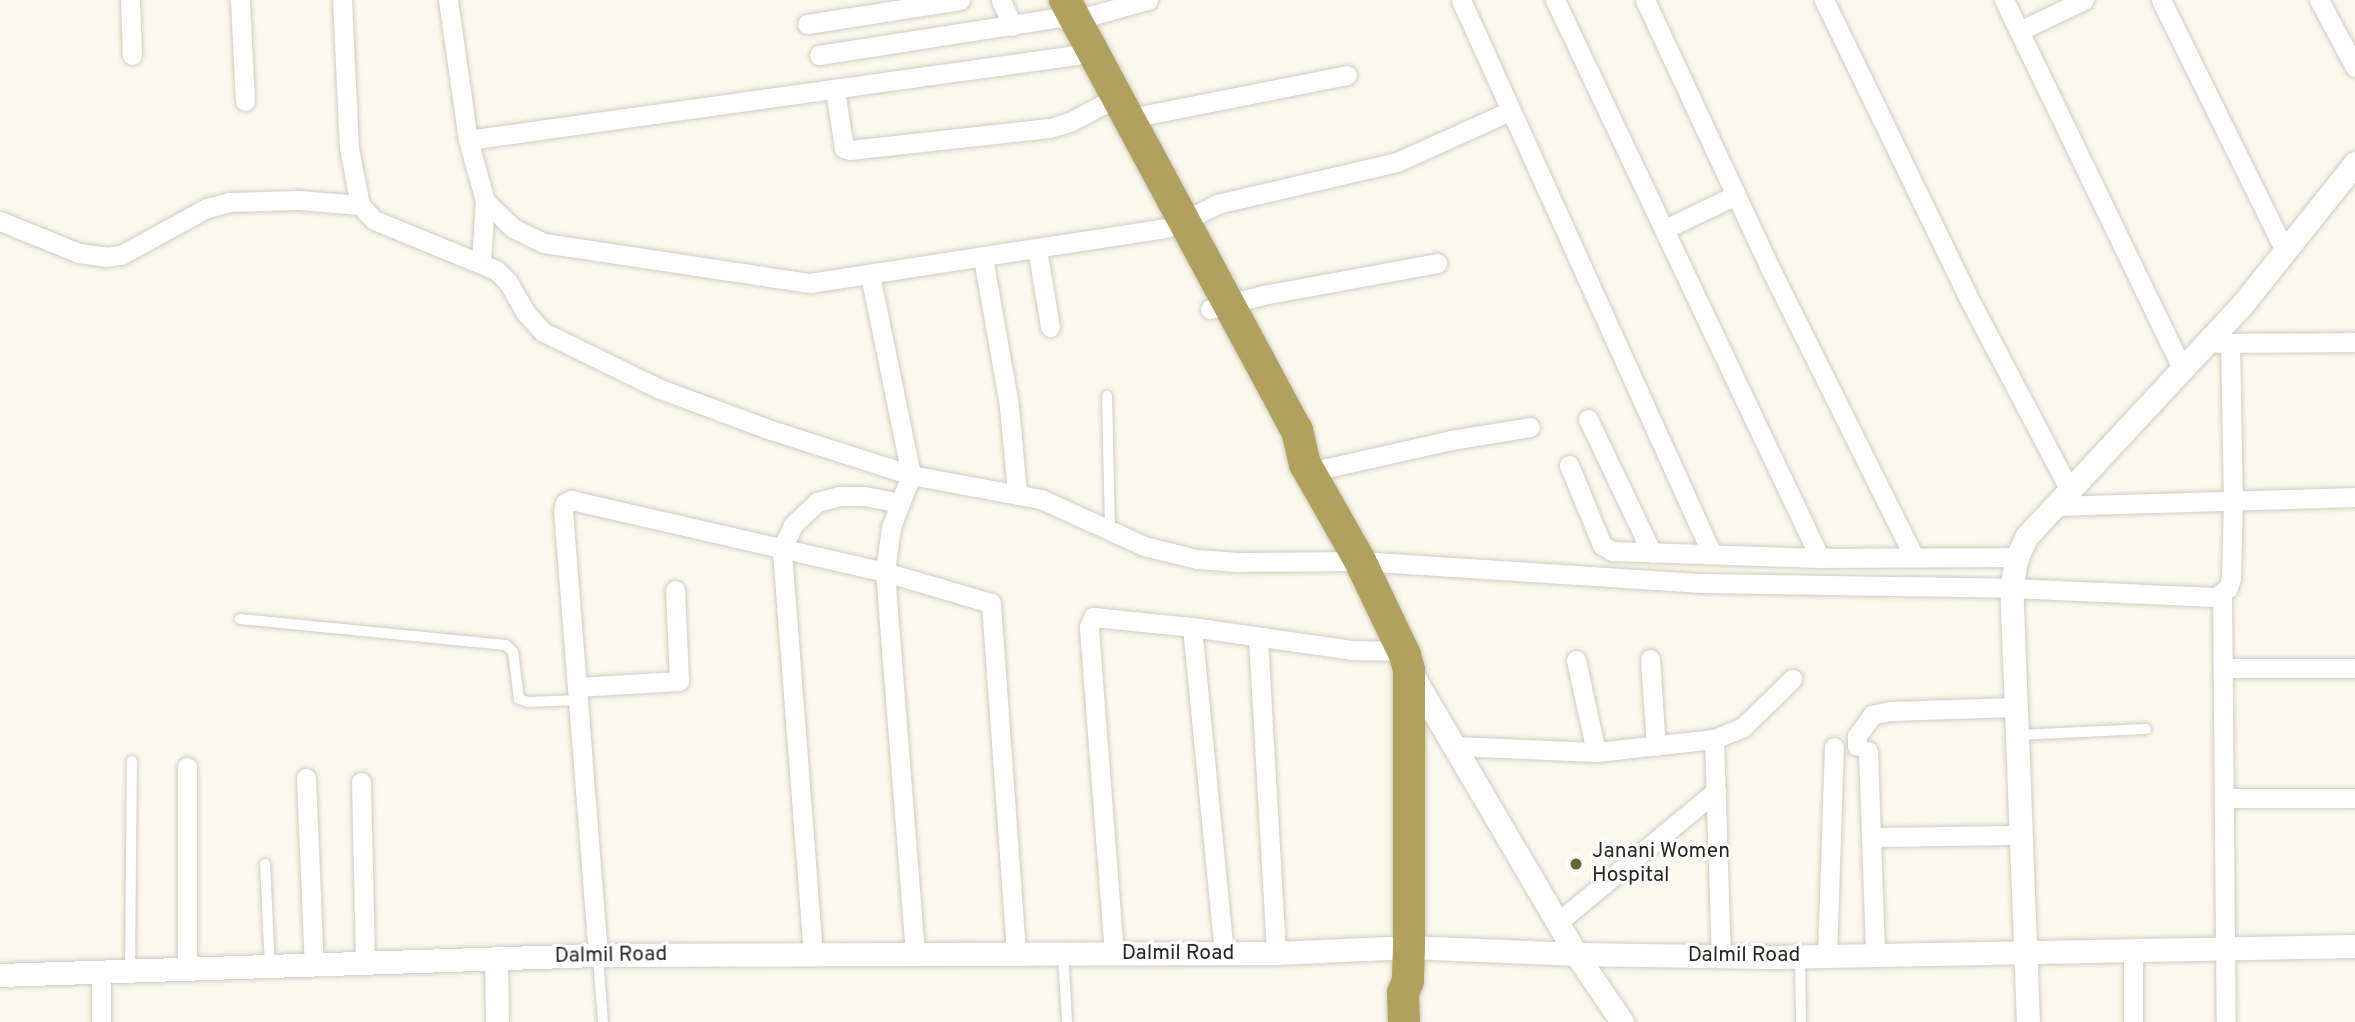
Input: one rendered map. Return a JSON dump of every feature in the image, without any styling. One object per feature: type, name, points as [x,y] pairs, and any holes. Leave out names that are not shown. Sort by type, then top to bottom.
[{"type":"highway","points":[[1069,11],[1076,55],[1116,111]]},
{"type":"highway","points":[[1069,11],[1116,111],[1219,306],[1297,430],[1308,468],[1360,561],[1406,660],[1409,947],[1408,981],[1403,993],[1404,1022]]},
{"type":"highway","points":[[1408,981],[1413,990],[1415,1022]]},
{"type":"street","points":[[130,0],[132,55]]},
{"type":"street","points":[[240,0],[245,101]]},
{"type":"street","points":[[342,0],[349,148],[360,205],[374,220],[481,261],[496,270],[509,282],[533,322],[556,340],[660,388],[771,430],[911,475],[1041,499],[1144,546],[1197,559],[1237,562],[1360,561],[1702,583],[2011,588],[2216,597],[2222,595]]},
{"type":"street","points":[[448,0],[468,140],[485,201],[481,261]]},
{"type":"street","points":[[807,24],[960,0]]},
{"type":"street","points":[[1001,0],[1012,26]]},
{"type":"street","points":[[819,55],[1012,26],[1069,11],[1148,0]]},
{"type":"street","points":[[1461,0],[1712,554]]},
{"type":"street","points":[[1555,0],[1820,558]]},
{"type":"street","points":[[1644,0],[1736,195],[1914,557]]},
{"type":"street","points":[[1824,0],[2063,498]]},
{"type":"street","points":[[2004,0],[2182,369]]},
{"type":"street","points":[[2019,31],[2084,0]]},
{"type":"street","points":[[2161,0],[2285,251]]},
{"type":"street","points":[[2319,0],[2355,67]]},
{"type":"street","points":[[468,140],[1076,55]]},
{"type":"street","points":[[835,90],[844,148],[850,150],[1050,128],[1116,111],[1347,75]]},
{"type":"street","points":[[485,201],[513,228],[544,243],[810,283],[983,258],[1176,225],[1217,204],[1397,162],[1510,111]]},
{"type":"street","points":[[2028,1022],[2011,588],[2017,557],[2027,536],[2182,369],[2218,343],[2285,251],[2355,163]]},
{"type":"street","points":[[1665,229],[1736,195]]},
{"type":"street","points":[[0,221],[79,253],[106,257],[121,255],[207,208],[229,202],[299,200],[360,205]]},
{"type":"street","points":[[1037,249],[1051,327]]},
{"type":"street","points":[[983,258],[1009,406],[1017,493]]},
{"type":"street","points":[[1219,306],[1437,263]]},
{"type":"street","points":[[870,275],[911,475],[899,503],[886,550],[885,572],[915,954]]},
{"type":"street","points":[[2218,343],[2355,342]]},
{"type":"street","points":[[2218,343],[2233,501],[2231,578],[2222,595],[2226,1022]]},
{"type":"street","points":[[1588,419],[1652,553]]},
{"type":"street","points":[[1308,468],[1530,427]]},
{"type":"street","points":[[1569,465],[1602,545],[1612,551],[1820,558],[2017,557]]},
{"type":"street","points":[[813,954],[782,548],[793,525],[817,502],[840,496],[864,496],[899,503]]},
{"type":"street","points":[[2063,498],[2233,501],[2355,497]]},
{"type":"street","points":[[598,955],[565,503],[582,500],[885,572],[991,603],[1016,954]]},
{"type":"street","points":[[577,694],[679,681],[675,590]]},
{"type":"street","points":[[1114,954],[1089,621],[1099,617],[1192,627],[1406,660],[1557,923],[1622,1022]]},
{"type":"street","points":[[1192,627],[1224,953]]},
{"type":"street","points":[[1258,639],[1276,953]]},
{"type":"street","points":[[1650,659],[1656,746]]},
{"type":"street","points":[[1576,660],[1596,752]]},
{"type":"street","points":[[2223,668],[2355,668]]},
{"type":"street","points":[[1454,746],[1596,752],[1714,739],[1743,727],[1792,679]]},
{"type":"street","points":[[1875,955],[1871,837],[1862,749],[1857,736],[1872,715],[1891,711],[2016,708]]},
{"type":"street","points":[[1714,739],[1721,956]]},
{"type":"street","points":[[1827,956],[1834,747]]},
{"type":"street","points":[[187,767],[187,969]]},
{"type":"street","points":[[306,778],[314,965]]},
{"type":"street","points":[[362,782],[365,963]]},
{"type":"street","points":[[1557,923],[1716,791]]},
{"type":"street","points":[[2224,798],[2355,798]]},
{"type":"street","points":[[1871,837],[2021,835]]},
{"type":"street","name":"Dalmil Road","points":[[0,975],[598,955],[1276,953],[1409,947],[1576,954],[1827,956],[2355,946]]},
{"type":"street","points":[[2133,951],[2133,1022]]},
{"type":"street","points":[[496,958],[497,1022]]},
{"type":"street","points":[[101,1022],[102,972]]},
{"type":"lane","points":[[1107,396],[1110,531]]},
{"type":"lane","points":[[240,619],[506,645],[513,652],[519,699],[528,702],[577,694]]},
{"type":"lane","points":[[2017,735],[2146,729]]},
{"type":"lane","points":[[130,971],[132,761]]},
{"type":"lane","points":[[265,864],[270,966]]},
{"type":"lane","points":[[1063,954],[1067,1022]]},
{"type":"lane","points":[[598,955],[603,1022]]},
{"type":"lane","points":[[1800,956],[1801,1022]]},
{"type":"place","name":"Janani Women Hospital","points":[[1576,864]]}]
